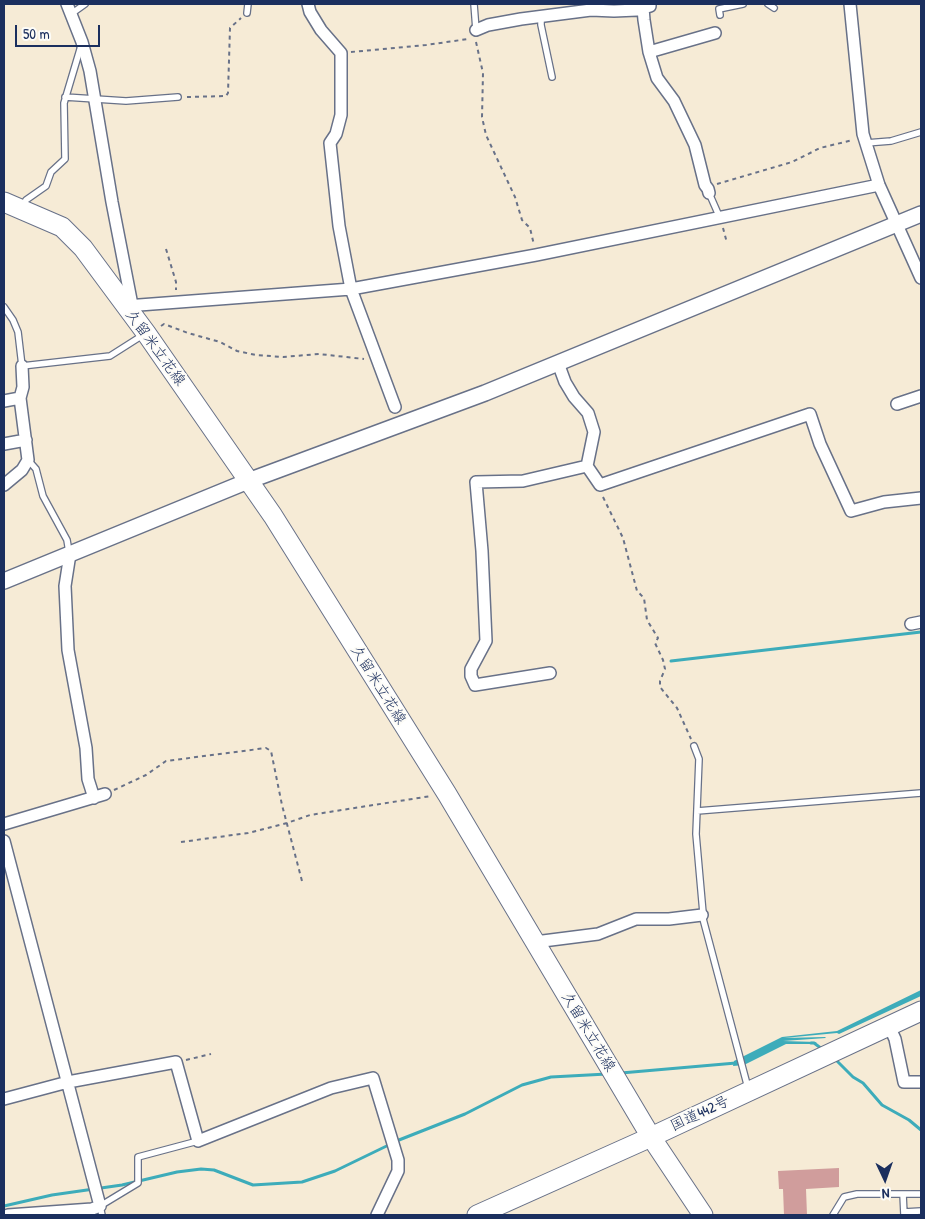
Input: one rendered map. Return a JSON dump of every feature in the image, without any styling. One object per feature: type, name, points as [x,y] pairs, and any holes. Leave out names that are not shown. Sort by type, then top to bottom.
[{"type":"main road","name":"久留米立花線","points":[[4,202],[62,227],[83,248],[129,306],[278,525],[447,794],[651,1137],[703,1215]]},
{"type":"main road","name":"国道442号","points":[[477,1215],[651,1137],[921,1010]]},
{"type":"street","points":[[308,4],[310,12],[321,30],[341,53],[341,115],[336,134],[330,143],[339,226],[351,289],[395,407]]},
{"type":"street","points":[[850,4],[865,140],[879,185],[921,278]]},
{"type":"street","points":[[475,32],[488,25],[541,16],[591,10],[614,11],[647,6],[644,20],[657,78],[674,101],[695,145],[708,190]]},
{"type":"street","points":[[69,9],[82,42],[96,98],[129,306],[351,289],[536,255],[879,185]]},
{"type":"street","points":[[650,52],[715,33]]},
{"type":"street","points":[[4,581],[248,481],[411,422],[921,214]]},
{"type":"street","points":[[558,363],[565,382],[574,397],[588,413],[594,432],[587,466],[600,485],[810,414],[820,444],[851,511],[884,502],[921,498]]},
{"type":"street","points":[[4,485],[22,470],[28,460],[20,398],[23,387],[22,366]]},
{"type":"street","points":[[898,404],[921,396]]},
{"type":"street","points":[[4,401],[20,398]]},
{"type":"street","points":[[4,444],[26,440]]},
{"type":"street","points":[[550,673],[472,690],[471,669],[486,641],[482,551],[476,482],[524,481],[587,466]]},
{"type":"street","points":[[4,824],[100,796],[88,778],[86,748],[68,650],[65,586],[70,554]]},
{"type":"street","points":[[4,841],[101,1210],[8,1215]]},
{"type":"street","points":[[535,942],[598,934],[636,919],[668,919],[702,915]]},
{"type":"street","points":[[889,1026],[895,1039],[904,1082],[921,1082]]},
{"type":"street","points":[[4,1099],[68,1082],[176,1062],[198,1141],[331,1088],[373,1078],[398,1160],[398,1171],[377,1215]]},
{"type":"lane","points":[[69,9],[86,4]]},
{"type":"lane","points":[[247,13],[248,4]]},
{"type":"lane","points":[[474,4],[475,32]]},
{"type":"lane","points":[[720,15],[719,8],[743,4]]},
{"type":"lane","points":[[768,4],[774,8]]},
{"type":"lane","points":[[541,16],[541,25],[552,77]]},
{"type":"lane","points":[[21,209],[26,200],[46,186],[51,172],[65,159],[65,97],[82,42]]},
{"type":"lane","points":[[65,97],[126,101],[178,97]]},
{"type":"lane","points":[[865,140],[891,141],[921,132]]},
{"type":"lane","points":[[708,190],[720,218]]},
{"type":"lane","points":[[4,306],[18,332],[22,366],[110,356],[146,333]]},
{"type":"lane","points":[[28,460],[36,468],[44,496],[67,540],[70,554]]},
{"type":"lane","points":[[694,746],[699,759],[696,834],[702,915],[749,1091]]},
{"type":"lane","points":[[697,811],[921,793]]},
{"type":"lane","points":[[101,1210],[138,1183],[138,1157],[198,1141]]},
{"type":"lane","points":[[834,1215],[844,1197],[858,1194],[921,1194]]},
{"type":"lane","points":[[903,1194],[904,1214],[921,1211]]},
{"type":"path","points":[[178,97],[226,96],[228,93],[228,40],[230,28],[247,13]]},
{"type":"path","points":[[341,53],[468,39],[475,32]]},
{"type":"path","points":[[475,32],[482,73],[482,117],[486,135],[515,196],[522,220],[530,228],[536,255]]},
{"type":"path","points":[[708,190],[792,162],[820,148],[865,140]]},
{"type":"path","points":[[720,218],[726,243]]},
{"type":"path","points":[[166,249],[176,282],[176,302]]},
{"type":"path","points":[[146,333],[164,324],[220,342],[237,351],[256,355],[282,357],[319,354],[377,359]]},
{"type":"path","points":[[600,485],[601,492],[623,538],[637,591],[644,598],[646,620],[658,638],[655,643],[665,668],[660,681],[660,687],[677,708],[694,746]]},
{"type":"path","points":[[100,796],[146,774],[166,762],[266,748],[271,750],[302,881]]},
{"type":"path","points":[[181,842],[248,833],[310,815],[447,794]]},
{"type":"path","points":[[176,1062],[211,1054]]},
{"type":"water","points":[[921,990],[921,996],[839,1034],[784,1038],[826,1038],[783,1041],[817,1042],[813,1044],[786,1044],[744,1065],[733,1066],[734,1061],[782,1037],[837,1031]]},
{"type":"building","points":[[839,1168],[839,1187],[806,1189],[807,1215],[784,1215],[783,1189],[779,1189],[778,1171]]},
{"type":"waterway","points":[[671,661],[921,632]]},
{"type":"waterway","points":[[811,1043],[822,1049]]},
{"type":"waterway","points":[[835,1059],[853,1077],[863,1083],[882,1105],[909,1120],[921,1130]]},
{"type":"waterway","points":[[621,1073],[736,1063]]},
{"type":"waterway","points":[[4,1206],[52,1195],[122,1185],[177,1172],[201,1169],[214,1170],[253,1185],[302,1182],[335,1171],[399,1140],[465,1114],[522,1085],[551,1077],[607,1074]]}]
